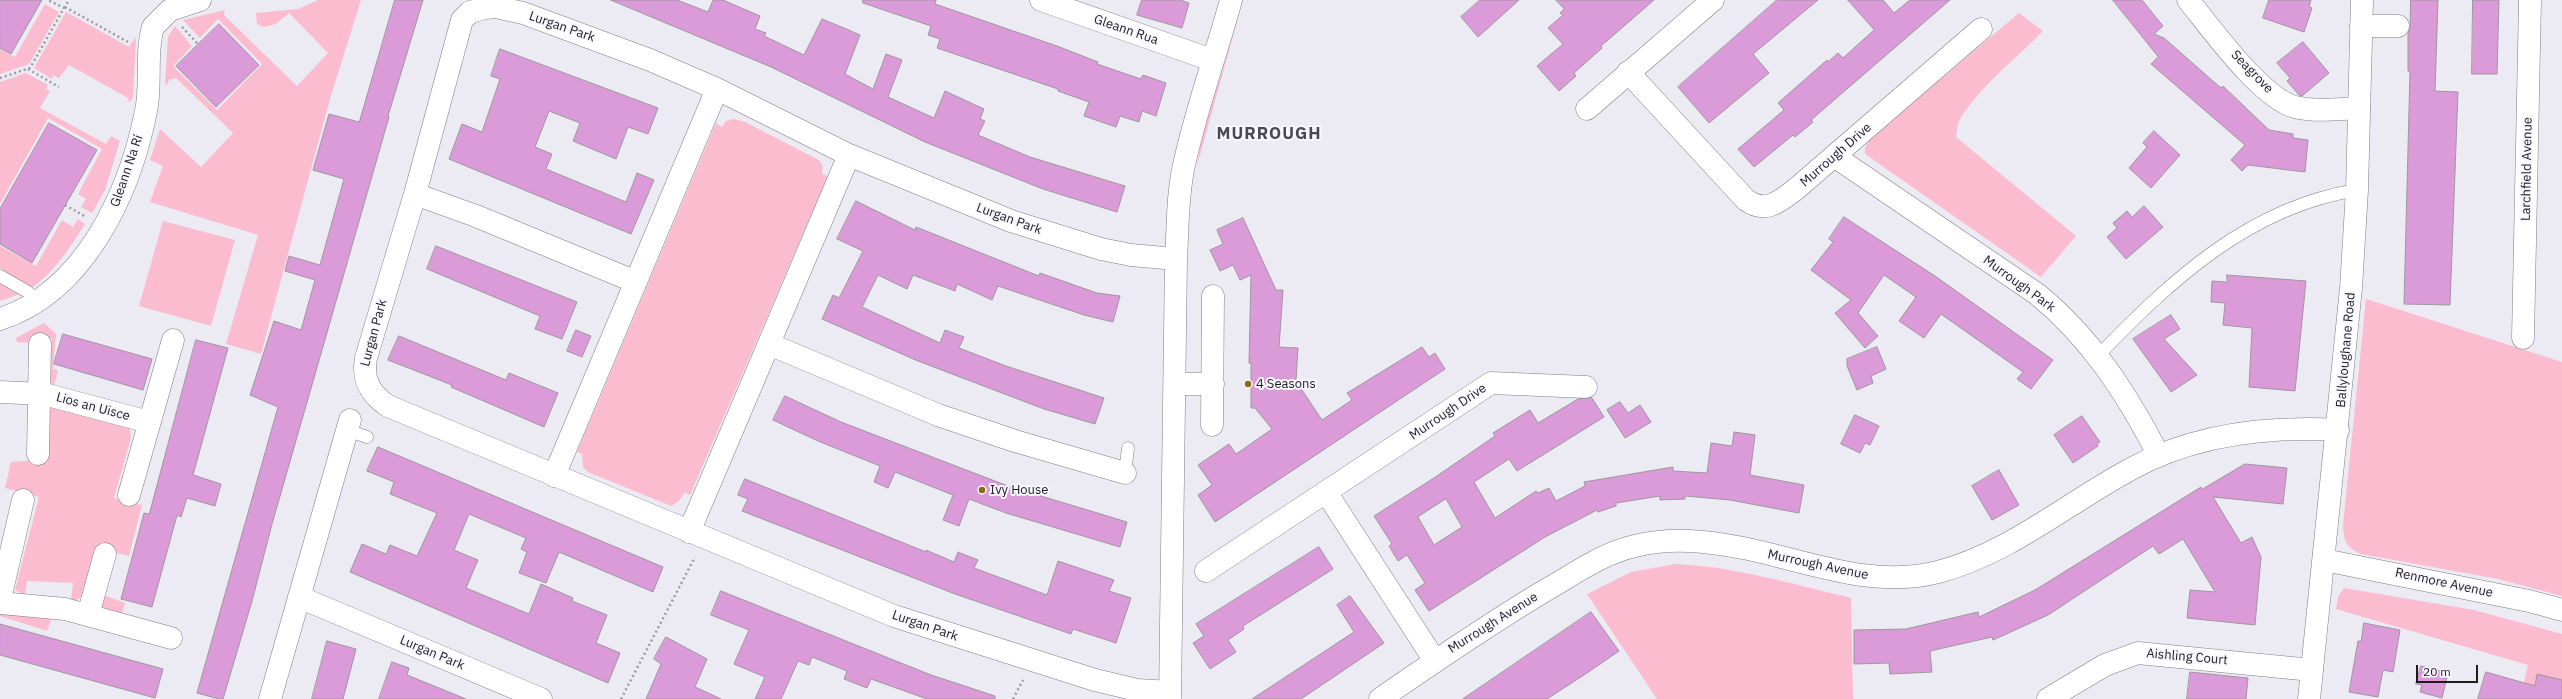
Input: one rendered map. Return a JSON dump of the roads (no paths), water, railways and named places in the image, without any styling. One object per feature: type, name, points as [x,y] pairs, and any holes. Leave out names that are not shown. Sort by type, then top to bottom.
[{"type":"street","name":"Gleann Na Rí","points":[[0,319],[38,302],[59,285],[111,218],[134,159],[147,110],[151,34],[153,27],[167,12],[200,0]]},
{"type":"street","name":"Gleann Rua","points":[[1041,0],[1212,60]]},
{"type":"street","points":[[1212,60],[1231,0]]},
{"type":"street","name":"Seagrove","points":[[2188,0],[2251,75],[2283,102],[2308,109],[2359,108]]},
{"type":"street","name":"Ballyloughane Road","points":[[2309,699],[2338,430],[2351,288],[2357,190],[2362,0]]},
{"type":"street","name":"Larchfield Avenue","points":[[2522,338],[2530,0]]},
{"type":"street","points":[[1587,108],[1701,4]]},
{"type":"street","name":"Lurgan Park","points":[[1176,259],[1117,253],[1011,221],[849,155],[716,89],[596,39],[523,13],[496,7],[477,9],[465,15],[461,24],[415,194],[366,358],[364,372],[370,392],[388,406],[894,616],[984,646],[1095,680],[1137,690],[1170,695],[1176,259],[1184,165],[1212,60]]},
{"type":"street","points":[[2361,26],[2398,26]]},
{"type":"street","name":"Murrough Drive","points":[[1628,72],[1746,200],[1755,206],[1764,208],[1772,206],[1796,189],[1981,29]]},
{"type":"street","points":[[554,476],[716,89]]},
{"type":"street","points":[[697,535],[769,344],[849,155]]},
{"type":"street","name":"Murrough Park","points":[[1834,156],[2037,294],[2075,328],[2128,398],[2159,456]]},
{"type":"street","points":[[415,194],[476,216],[636,282]]},
{"type":"street","points":[[1212,425],[1213,296]]},
{"type":"street","points":[[129,495],[173,340]]},
{"type":"street","name":"Lios an Uisce","points":[[38,454],[40,344]]},
{"type":"street","points":[[769,344],[907,403],[959,422],[1015,441],[1125,473]]},
{"type":"street","name":"Murrough Drive","points":[[1206,571],[1492,383],[1586,386]]},
{"type":"street","points":[[1175,384],[1213,384]]},
{"type":"street","name":"Lios an Uisce","points":[[0,392],[38,393],[149,422]]},
{"type":"street","points":[[270,699],[299,597],[355,429]]},
{"type":"street","name":"Murrough Avenue","points":[[1380,699],[1435,661],[1560,582],[1624,548],[1680,539],[1744,548],[1821,568],[1865,576],[1908,577],[1937,572],[2005,547],[2131,469],[2159,456],[2193,444],[2236,433],[2271,430],[2338,430]]},
{"type":"street","points":[[1326,492],[1435,661]]},
{"type":"street","points":[[0,599],[23,500]]},
{"type":"street","points":[[88,615],[105,554]]},
{"type":"street","name":"Renmore Avenue","points":[[2324,560],[2514,598],[2562,610]]},
{"type":"street","name":"Lurgan Park","points":[[299,597],[496,690],[541,699]]},
{"type":"street","points":[[0,603],[56,608],[88,615],[171,638]]},
{"type":"street","name":"Aishling Court","points":[[2048,699],[2121,657],[2142,652],[2312,670]]},
{"type":"lane","points":[[2097,357],[2176,281],[2236,234],[2295,206],[2332,194],[2357,190]]},
{"type":"lane","points":[[0,276],[28,292],[38,302]]},
{"type":"lane","points":[[1125,473],[1128,448]]},
{"type":"place","name":"4 Seasons","points":[[1248,384]]},
{"type":"place","name":"Ivy House","points":[[982,490]]},
{"type":"district","name":"MURROUGH","points":[[1269,134]]}]
